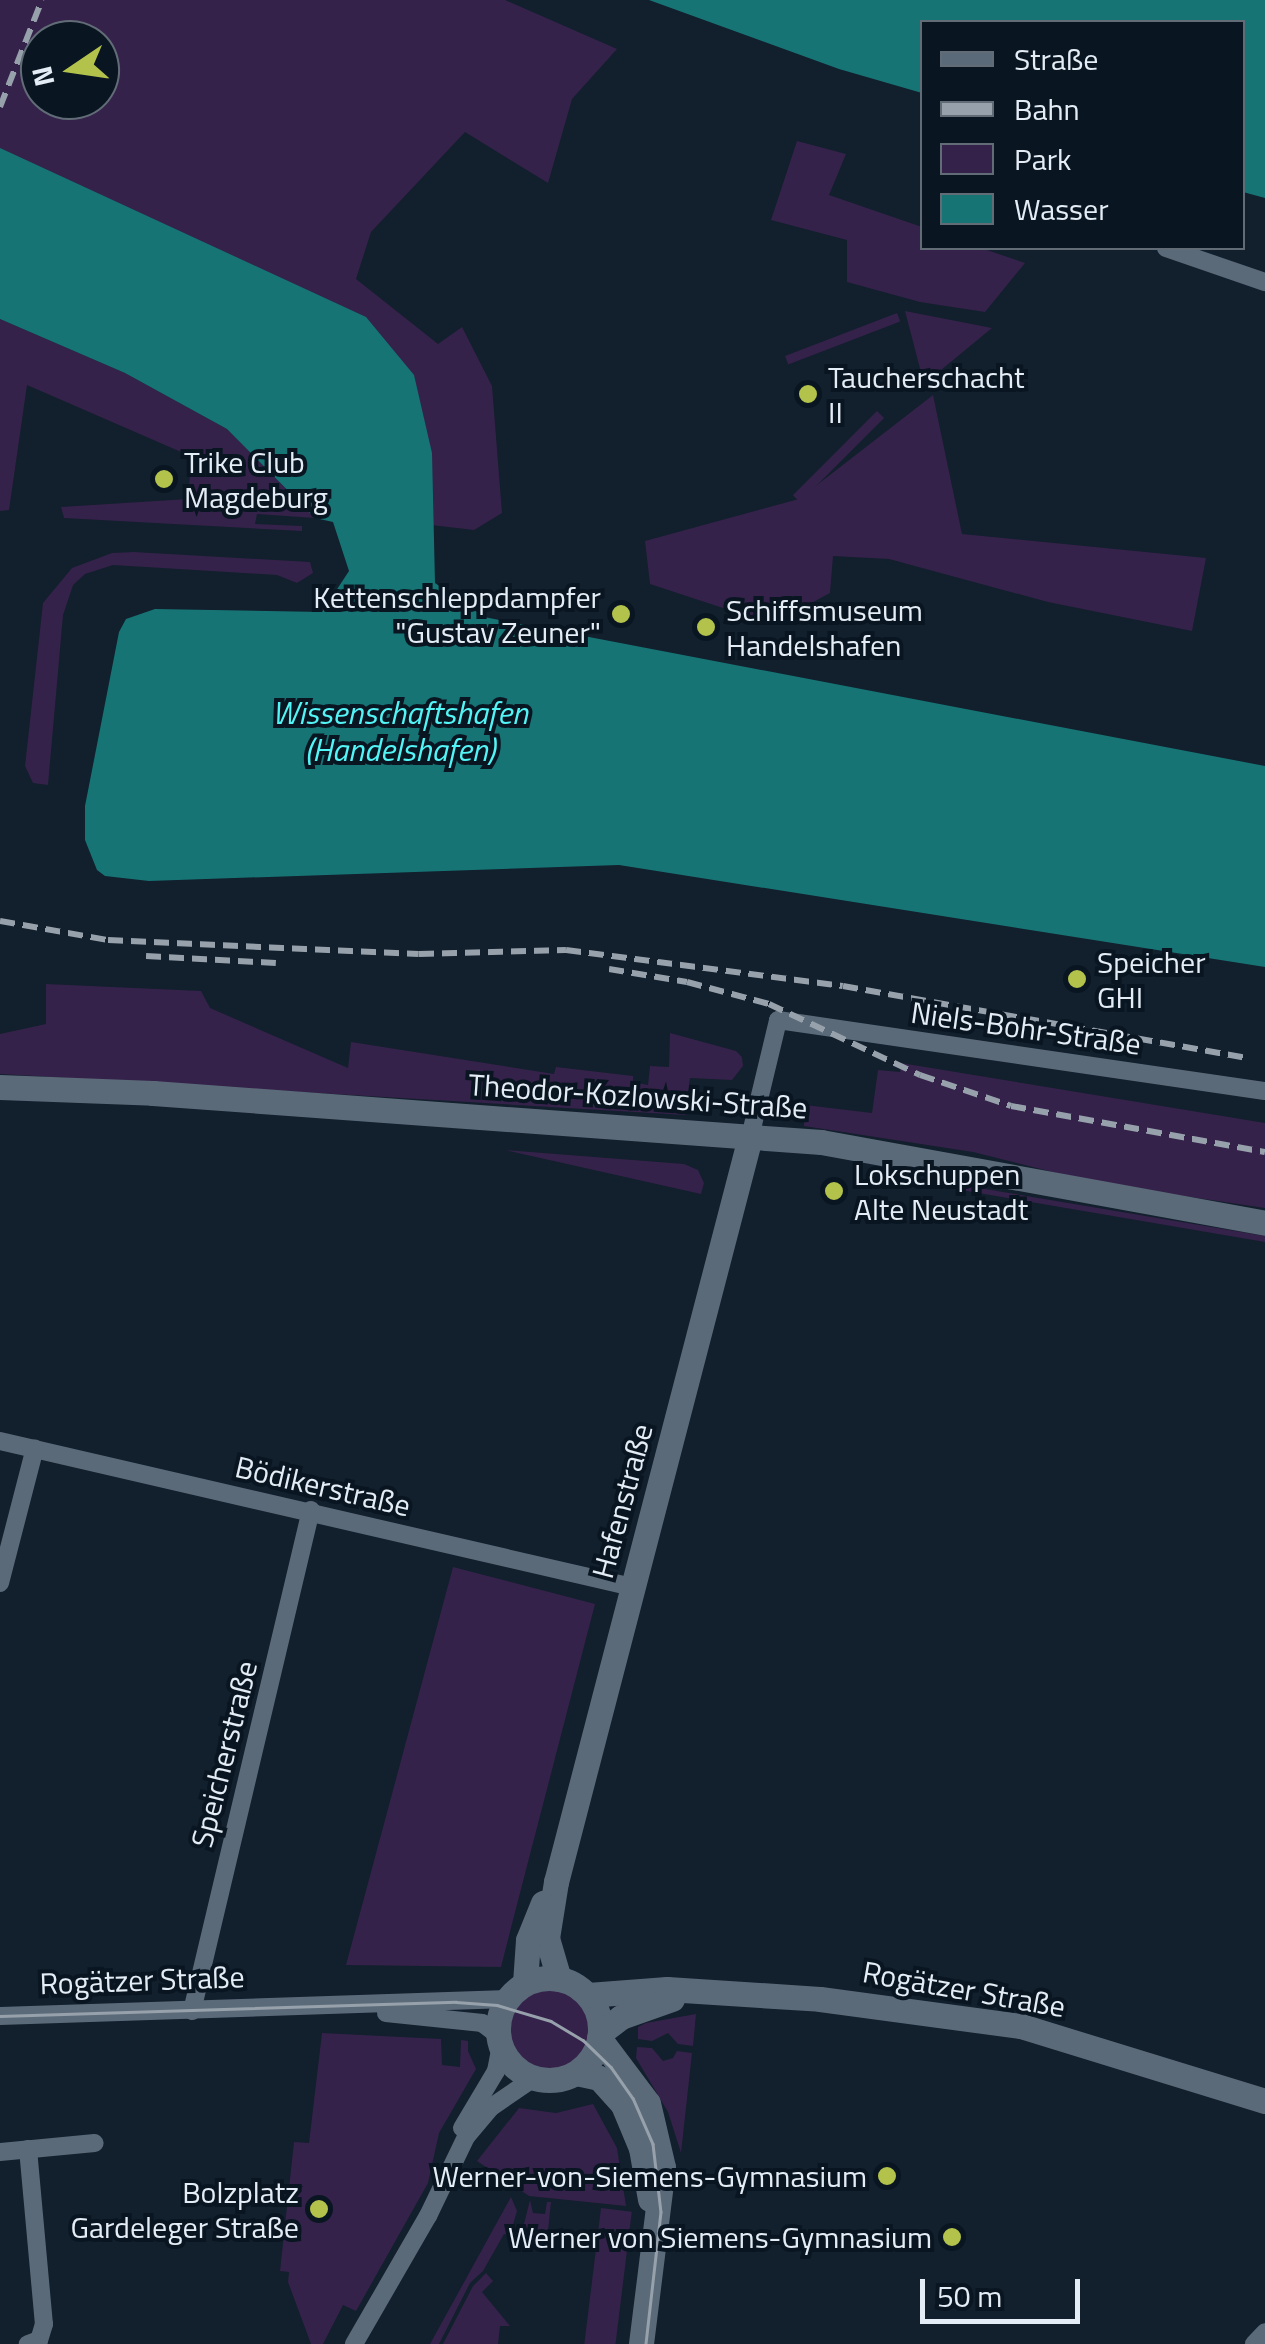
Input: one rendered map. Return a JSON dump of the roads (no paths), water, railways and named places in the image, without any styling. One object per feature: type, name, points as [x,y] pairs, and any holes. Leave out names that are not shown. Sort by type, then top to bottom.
[{"type":"street","points":[[1172,250],[1265,282]]},
{"type":"street","name":"Niels-Bohr-Straße","points":[[750,1137],[778,1020],[1265,1091]]},
{"type":"street","name":"Theodor-Kozlowski-Straße","points":[[0,1088],[172,1094],[836,1145],[1265,1223]]},
{"type":"street","name":"Hafenstraße","points":[[559,1978],[547,1938],[556,1882],[750,1137]]},
{"type":"street","name":"Bödikerstraße","points":[[0,1441],[632,1587]]},
{"type":"street","points":[[0,1583],[34,1448]]},
{"type":"street","name":"Speicherstraße","points":[[192,2011],[311,1510]]},
{"type":"street","name":"Hafenstraße","points":[[517,1991],[536,1914],[556,1882]]},
{"type":"street","points":[[354,2344],[428,2216],[454,2158],[461,2130],[496,2072],[500,2014],[517,1991],[559,1978],[588,1996],[596,2009],[600,2035],[594,2055],[576,2073]]},
{"type":"street","name":"Rogätzer Straße","points":[[588,1996],[666,1989],[820,1998],[1021,2026],[1265,2101]]},
{"type":"street","name":"Rogätzer Straße","points":[[0,2016],[346,2007],[517,1991]]},
{"type":"street","name":"Rogätzer Straße","points":[[600,2035],[620,2017],[645,2006],[703,1992]]},
{"type":"street","name":"Rogätzer Straße","points":[[346,2007],[426,2020],[482,2023],[500,2040]]},
{"type":"street","points":[[600,2035],[644,2096],[658,2134],[663,2166],[641,2344]]},
{"type":"street","points":[[500,2040],[514,2066],[534,2078],[556,2080],[590,2073],[612,2088],[632,2122],[646,2168],[653,2233]]},
{"type":"street","points":[[454,2158],[490,2108],[534,2078]]},
{"type":"street","points":[[0,2152],[96,2143]]},
{"type":"street","points":[[28,2149],[44,2324],[39,2340],[28,2344]]},
{"type":"street","points":[[1254,2344],[1265,2332]]},
{"type":"water","points":[[649,0],[1265,0],[1265,198],[1245,193],[1245,20],[920,20],[920,92],[839,69]]},
{"type":"water","name":"Wissenschaftshafen (Handelshafen)","points":[[0,148],[366,317],[414,375],[432,453],[435,583],[484,617],[1265,766],[1265,967],[619,865],[149,881],[105,876],[97,870],[85,840],[85,806],[119,632],[126,619],[155,609],[322,612],[349,571],[333,522],[315,518],[227,429],[125,373],[0,319]]},
{"type":"tram line","points":[[0,2016],[456,2002],[497,2005],[551,2021],[583,2040],[611,2067],[633,2098],[653,2144],[661,2212],[646,2344]]},
{"type":"railway","points":[[0,107],[42,0]]},
{"type":"railway","points":[[0,921],[108,940],[419,954],[566,950],[843,986],[1246,1058]]},
{"type":"railway","points":[[146,956],[276,963]]},
{"type":"railway","points":[[609,969],[687,982],[769,1004],[920,1075],[1011,1106],[1265,1152]]},
{"type":"place","name":"Taucherschacht II","points":[[808,394]]},
{"type":"place","name":"Trike Club Magdeburg","points":[[164,479]]},
{"type":"place","name":"Kettenschleppdampfer \"Gustav Zeuner\"","points":[[621,614]]},
{"type":"place","name":"Schiffsmuseum Handelshafen","points":[[706,627]]},
{"type":"place","name":"Speicher GHI","points":[[1077,979]]},
{"type":"place","name":"Lokschuppen Alte Neustadt","points":[[834,1191]]},
{"type":"place","name":"Werner-von-Siemens-Gymnasium","points":[[887,2176]]},
{"type":"place","name":"Bolzplatz Gardeleger Straße","points":[[319,2209]]},
{"type":"place","name":"Werner von Siemens-Gymnasium","points":[[952,2237]]}]
